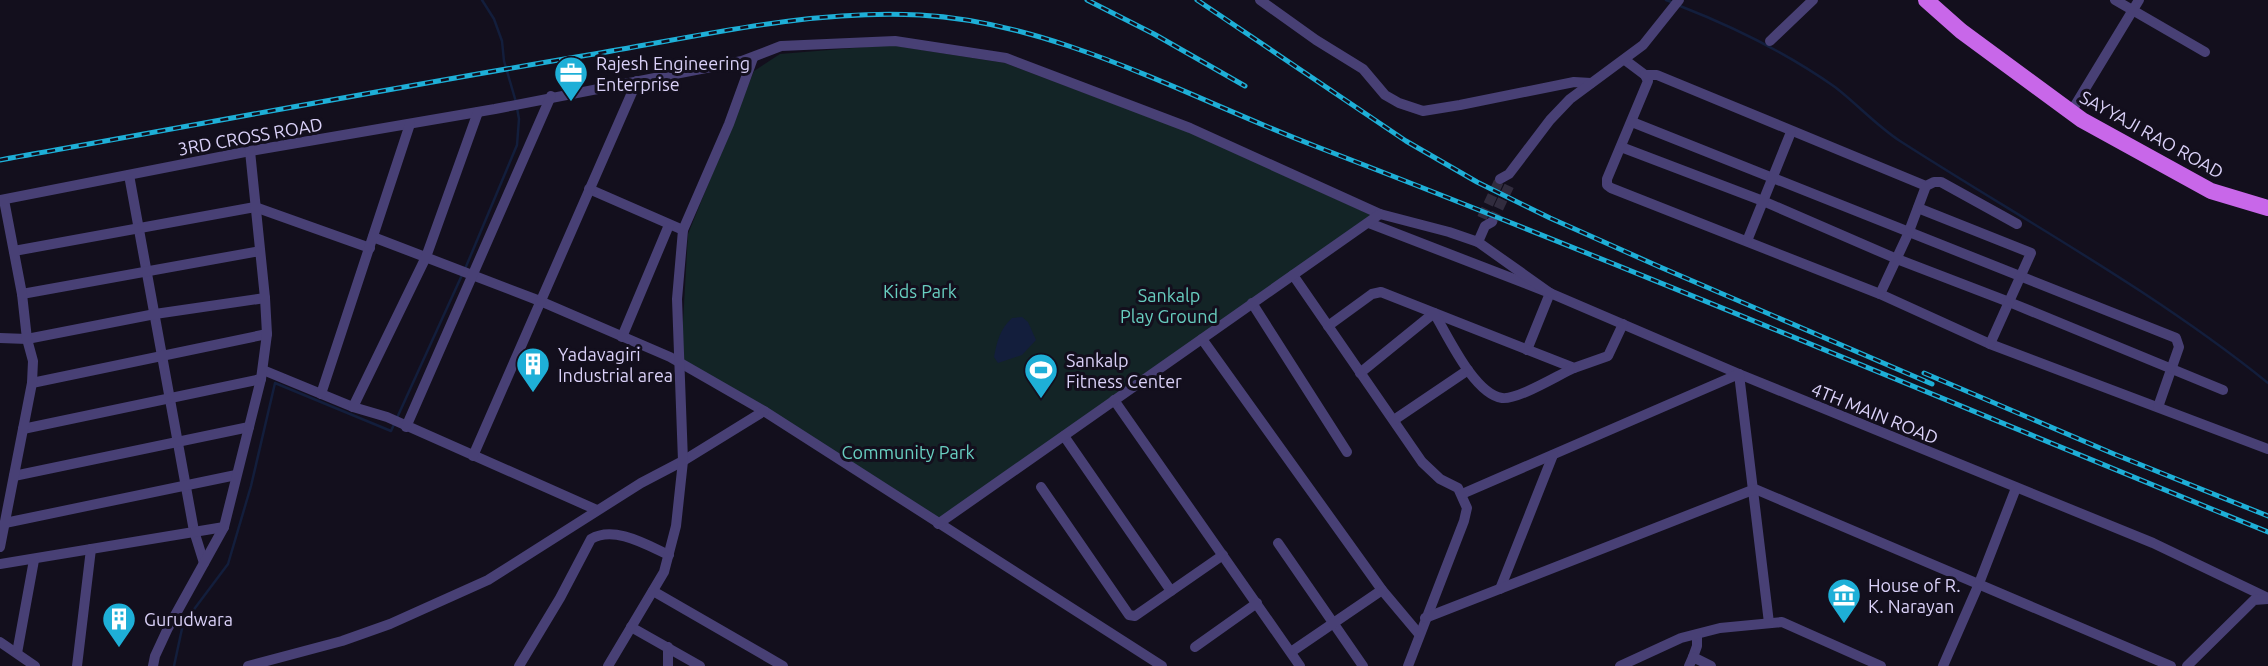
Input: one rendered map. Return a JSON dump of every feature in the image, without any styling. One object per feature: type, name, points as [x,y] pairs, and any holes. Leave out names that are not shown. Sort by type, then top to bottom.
[{"type":"main road","name":"SAYYAJI RAO ROAD","points":[[1926,0],[1961,31],[2071,112],[2211,191],[2268,208]]},
{"type":"street","points":[[1260,0],[1363,69],[1385,95],[1423,111],[1574,82],[1591,83]]},
{"type":"street","points":[[1506,179],[1550,120],[1570,99],[1643,45],[1679,0]]},
{"type":"street","points":[[1770,41],[1813,0]]},
{"type":"street","points":[[2115,0],[2205,52]]},
{"type":"street","points":[[2071,112],[2138,0]]},
{"type":"street","name":"4TH MAIN ROAD","points":[[752,58],[781,46],[895,41],[1006,58],[1190,128],[1380,215],[1478,242],[1550,293],[1739,374],[2153,543],[2268,599]]},
{"type":"street","points":[[608,666],[664,572],[676,526],[683,461],[677,299],[683,230],[729,124],[752,58]]},
{"type":"street","name":"3RD CROSS ROAD","points":[[2,200],[752,58]]},
{"type":"street","points":[[1625,60],[1648,80],[1606,179],[1607,185],[1880,294],[1990,344],[2268,449]]},
{"type":"street","points":[[1645,75],[1657,75],[1926,186]]},
{"type":"street","points":[[473,456],[637,81]]},
{"type":"street","points":[[404,426],[551,96]]},
{"type":"street","points":[[353,407],[426,257],[478,112]]},
{"type":"street","points":[[1632,122],[1908,234],[2176,338],[2179,347],[2158,407]]},
{"type":"street","points":[[321,394],[410,124]]},
{"type":"street","points":[[1747,241],[1791,132]]},
{"type":"street","points":[[1621,147],[1763,201],[1897,259],[2223,390]]},
{"type":"street","points":[[153,666],[168,628],[224,527],[264,374],[267,334],[265,298],[250,151]]},
{"type":"street","points":[[129,175],[194,531],[204,563]]},
{"type":"street","points":[[1880,294],[1908,234],[1926,186],[1941,181],[2017,224]]},
{"type":"street","points":[[589,189],[683,230]]},
{"type":"street","points":[[0,547],[32,383],[33,361],[27,340],[14,251],[2,200]]},
{"type":"street","points":[[14,251],[255,207],[426,257],[540,301],[678,361],[764,411],[1163,666]]},
{"type":"street","points":[[1918,208],[2031,253],[1990,344]]},
{"type":"street","points":[[939,524],[1380,215]]},
{"type":"street","points":[[1478,242],[1486,222]]},
{"type":"street","points":[[1369,223],[1550,293],[1527,350]]},
{"type":"street","points":[[622,337],[669,225]]},
{"type":"street","points":[[22,294],[260,251]]},
{"type":"street","points":[[1293,275],[1422,462],[1433,474],[1458,488],[1467,508],[1408,666]]},
{"type":"street","points":[[1328,326],[1372,294],[1381,292],[1574,368]]},
{"type":"street","points":[[0,338],[27,340],[155,314],[265,298]]},
{"type":"street","points":[[1252,303],[1347,452]]},
{"type":"street","points":[[1434,313],[1468,370],[1483,387],[1503,398],[1514,396],[1574,368],[1608,356],[1623,324]]},
{"type":"street","points":[[1360,373],[1434,313]]},
{"type":"street","points":[[32,383],[267,334]]},
{"type":"street","points":[[1202,339],[1382,590],[1419,634]]},
{"type":"street","points":[[1394,420],[1468,370]]},
{"type":"street","points":[[23,429],[171,398],[264,374],[387,418],[597,510]]},
{"type":"street","points":[[1462,494],[1739,374],[1755,489],[1769,623]]},
{"type":"street","points":[[1114,400],[1300,666]]},
{"type":"street","points":[[250,666],[342,640],[436,604],[488,580],[641,483],[683,461],[764,411]]},
{"type":"street","points":[[14,476],[249,427]]},
{"type":"street","points":[[1064,436],[1171,591]]},
{"type":"street","points":[[1500,589],[1553,455]]},
{"type":"street","points":[[5,523],[236,475]]},
{"type":"street","points":[[1041,487],[1129,615],[1135,616],[1223,555]]},
{"type":"street","points":[[1943,666],[2016,488]]},
{"type":"street","points":[[1425,618],[1755,489],[2171,666]]},
{"type":"street","points":[[584,519],[595,536]]},
{"type":"street","points":[[0,564],[224,527]]},
{"type":"street","points":[[519,666],[560,598],[587,544],[595,536],[600,533],[634,539],[669,555]]},
{"type":"street","points":[[1279,543],[1363,666]]},
{"type":"street","points":[[77,666],[91,549]]},
{"type":"street","points":[[17,653],[34,560]]},
{"type":"street","points":[[1291,652],[1382,590]]},
{"type":"street","points":[[653,591],[783,666]]},
{"type":"street","points":[[2187,666],[2254,600],[2268,599]]},
{"type":"street","points":[[1195,647],[1256,603]]},
{"type":"street","points":[[1620,666],[1634,663],[1681,638],[1720,628],[1782,622],[1881,666]]},
{"type":"street","points":[[631,627],[700,666]]},
{"type":"street","points":[[1696,636],[1697,646],[1691,662],[1711,666]]},
{"type":"street","points":[[0,642],[35,666]]},
{"type":"street","points":[[667,647],[668,666]]},
{"type":"green space","points":[[890,45],[1005,63],[1189,132],[1373,216],[938,520],[681,358],[688,234],[754,71],[780,54]]},
{"type":"water","points":[[1022,317],[1028,322],[1036,340],[1022,355],[998,363],[994,357],[1002,331],[1012,318]]},
{"type":"waterway","points":[[482,0],[494,19],[502,41],[504,61],[516,102]]},
{"type":"waterway","points":[[1666,0],[1674,3]]},
{"type":"waterway","points":[[1680,6],[1799,63],[1835,87],[1900,141],[2180,317],[2268,383]]},
{"type":"waterway","points":[[465,269],[517,145],[517,108]]},
{"type":"waterway","points":[[174,666],[183,624],[228,564],[251,486],[275,383],[391,431],[462,275]]},
{"type":"tunnel","points":[[1482,218],[1500,179]]},
{"type":"tunnel","points":[[1492,222],[1510,184]]},
{"type":"railway","points":[[1087,0],[1154,34],[1245,86]]},
{"type":"railway","points":[[1197,0],[1406,141],[1477,182],[1660,267],[1932,384]]},
{"type":"railway","points":[[0,160],[753,26],[878,14],[920,15],[971,21],[1021,32],[1121,65],[2268,532]]},
{"type":"railway","points":[[1924,373],[2268,516]]},
{"type":"place","name":"Rajesh Engineering Enterprise","points":[[571,103]]},
{"type":"place","name":"Yadavagiri Industrial area","points":[[533,394]]},
{"type":"place","name":"Sankalp Fitness Center","points":[[1041,400]]},
{"type":"place","name":"House of R. K. Narayan","points":[[1844,625]]},
{"type":"place","name":"Gurudwara","points":[[119,649]]},
{"type":"park label","name":"Kids Park","points":[[920,291]]},
{"type":"park label","name":"Sankalp Play Ground","points":[[1169,305]]},
{"type":"park label","name":"Community Park","points":[[908,452]]}]
